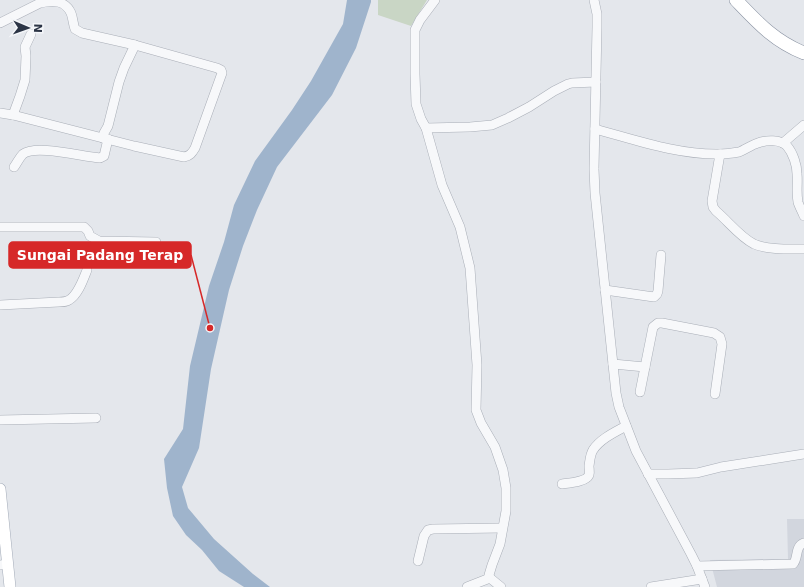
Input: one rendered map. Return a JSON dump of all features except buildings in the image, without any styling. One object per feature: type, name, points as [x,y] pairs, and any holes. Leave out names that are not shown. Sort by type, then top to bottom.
[{"type":"highway","points":[[736,0],[774,37],[804,53]]},
{"type":"highway","points":[[746,0],[774,29],[787,37],[804,43]]},
{"type":"main road","points":[[0,488],[4,564],[10,587]]},
{"type":"street","points":[[435,0],[420,20],[415,30],[416,104],[426,128],[442,185],[460,227],[468,258],[476,357],[476,406],[481,423],[495,447],[503,470],[506,488],[506,511],[500,544],[490,572],[490,578]]},
{"type":"street","points":[[594,0],[597,14],[594,169],[595,193],[617,399],[636,451],[697,566],[704,583],[651,587]]},
{"type":"street","points":[[0,23],[40,3],[60,1],[71,12],[74,28],[77,31],[135,45],[217,68],[221,70],[222,73],[195,148],[189,155],[184,157],[0,113]]},
{"type":"street","points":[[13,115],[24,80],[26,56],[25,47],[31,34]]},
{"type":"street","points":[[14,167],[23,154],[31,151],[61,152],[100,158],[104,156],[106,139],[104,133],[108,126],[119,82],[135,45]]},
{"type":"street","points":[[426,128],[492,125],[529,107],[557,89],[568,84],[596,82]]},
{"type":"street","points":[[783,143],[804,125]]},
{"type":"street","points":[[595,130],[679,151],[696,153],[720,154],[738,152],[762,142],[776,141],[783,143],[788,147],[801,175],[797,188],[798,202],[804,216]]},
{"type":"street","points":[[720,154],[712,195],[713,207],[741,234],[754,244],[764,247],[804,249]]},
{"type":"street","points":[[0,226],[84,227],[90,236],[99,241],[156,242]]},
{"type":"street","points":[[605,290],[654,297],[658,291],[661,256]]},
{"type":"street","points":[[0,305],[67,301],[73,297],[87,270]]},
{"type":"street","points":[[640,392],[653,327],[658,323],[662,323],[714,333],[720,337],[722,344],[715,394]]},
{"type":"street","points":[[613,364],[645,367]]},
{"type":"street","points":[[0,420],[96,418]]},
{"type":"street","points":[[562,484],[581,481],[587,478],[591,454],[595,448],[602,441],[626,426]]},
{"type":"street","points":[[648,474],[696,473],[722,467],[804,454]]},
{"type":"street","points":[[418,561],[424,536],[428,530],[502,528]]},
{"type":"street","points":[[697,566],[793,564],[795,562],[798,548],[804,543]]},
{"type":"street","points":[[468,587],[490,578]]},
{"type":"street","points":[[490,578],[501,587]]},
{"type":"shaded area","points":[[787,519],[804,519],[804,587],[717,587],[710,560],[788,559]]},
{"type":"green space","points":[[378,0],[427,0],[411,26],[378,15]]},
{"type":"water","points":[[347,0],[371,0],[371,2],[356,48],[332,95],[277,167],[257,210],[243,246],[229,290],[211,369],[199,448],[182,487],[188,508],[214,539],[270,587],[244,587],[219,571],[202,550],[186,535],[173,516],[167,488],[164,459],[183,429],[190,366],[209,286],[224,242],[234,205],[255,161],[311,81],[343,24]]},
{"type":"place","name":"Sungai Padang Terap","points":[[210,328]]}]
